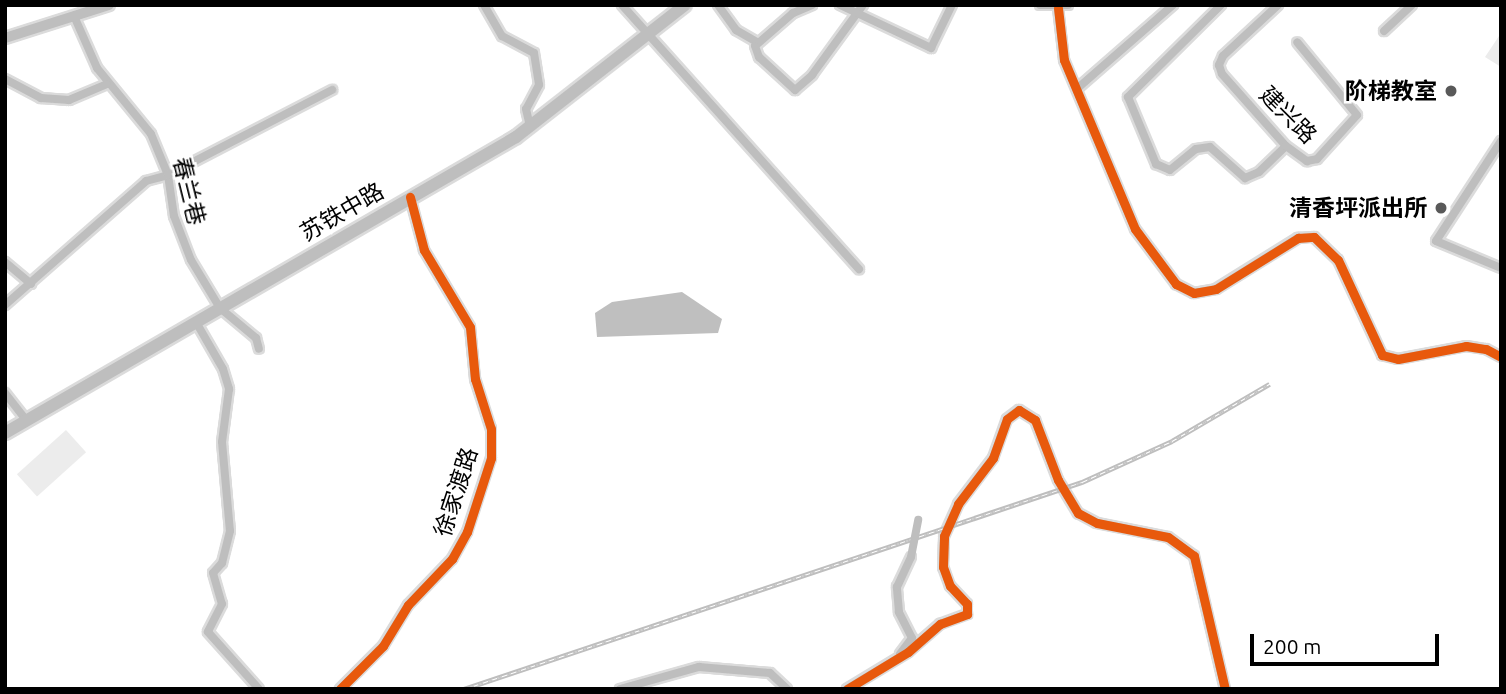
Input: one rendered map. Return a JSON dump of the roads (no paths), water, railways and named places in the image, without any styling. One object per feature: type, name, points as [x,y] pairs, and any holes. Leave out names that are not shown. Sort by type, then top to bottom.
[{"type":"highway","name":"苏铁中路","points":[[5,433],[530,126],[685,5]]},
{"type":"main road","points":[[5,38],[109,5]]},
{"type":"street","points":[[484,5],[502,36],[534,52],[539,85],[526,108],[530,126]]},
{"type":"street","points":[[622,5],[646,35],[859,269]]},
{"type":"street","points":[[718,5],[736,30],[757,42]]},
{"type":"street","points":[[757,42],[793,13],[812,5]]},
{"type":"street","points":[[840,5],[861,9],[931,48],[952,5]]},
{"type":"street","points":[[1040,5],[1058,8],[1068,5]]},
{"type":"street","points":[[1079,87],[1172,5]]},
{"type":"street","points":[[1221,5],[1128,97],[1156,164],[1170,170],[1196,149],[1210,147],[1245,177],[1259,172],[1286,146]]},
{"type":"street","name":"建兴路","points":[[1278,5],[1223,56],[1220,65],[1222,74],[1297,157],[1317,159],[1357,115],[1297,42]]},
{"type":"street","points":[[1384,31],[1412,5]]},
{"type":"street","points":[[1058,8],[1065,60],[1079,87],[1135,229],[1176,284],[1194,293],[1216,289],[1291,242],[1314,237],[1338,260],[1382,355],[1398,359],[1466,346],[1486,348],[1501,357]]},
{"type":"street","points":[[757,42],[759,57],[795,90],[861,9]]},
{"type":"street","name":"春兰巷","points":[[74,16],[107,84],[151,134],[168,175],[181,239],[219,308]]},
{"type":"street","points":[[5,79],[41,98],[69,100],[107,84]]},
{"type":"street","points":[[5,305],[146,181],[168,175],[332,90]]},
{"type":"street","points":[[1501,141],[1436,241],[1440,246],[1501,268]]},
{"type":"street","name":"徐家渡路","points":[[340,689],[383,646],[408,605],[452,559],[467,532],[491,457],[491,429],[475,379],[470,327],[424,250],[410,197]]},
{"type":"street","points":[[5,262],[31,284]]},
{"type":"street","points":[[219,308],[256,338],[259,349]]},
{"type":"street","points":[[196,322],[223,369],[229,389],[222,442],[230,531],[222,562],[213,573],[222,604],[208,632],[259,689]]},
{"type":"street","points":[[5,393],[26,420]]},
{"type":"street","points":[[847,689],[893,662],[940,624],[967,614],[968,604],[950,586],[943,567],[944,536],[958,504],[993,458],[1007,419],[1026,410],[1035,420],[1058,480],[1078,513],[1097,523],[1168,537],[1190,551],[1225,689]]},
{"type":"street","points":[[893,662],[912,638],[900,612],[897,587],[911,556],[916,517]]},
{"type":"street","points":[[620,689],[699,667],[770,673],[787,689]]},
{"type":"railway","points":[[464,689],[1082,482],[1172,441],[1269,384]]},
{"type":"place","name":"阶梯教室","points":[[1451,91]]},
{"type":"place","name":"清香坪派出所","points":[[1441,208]]}]
